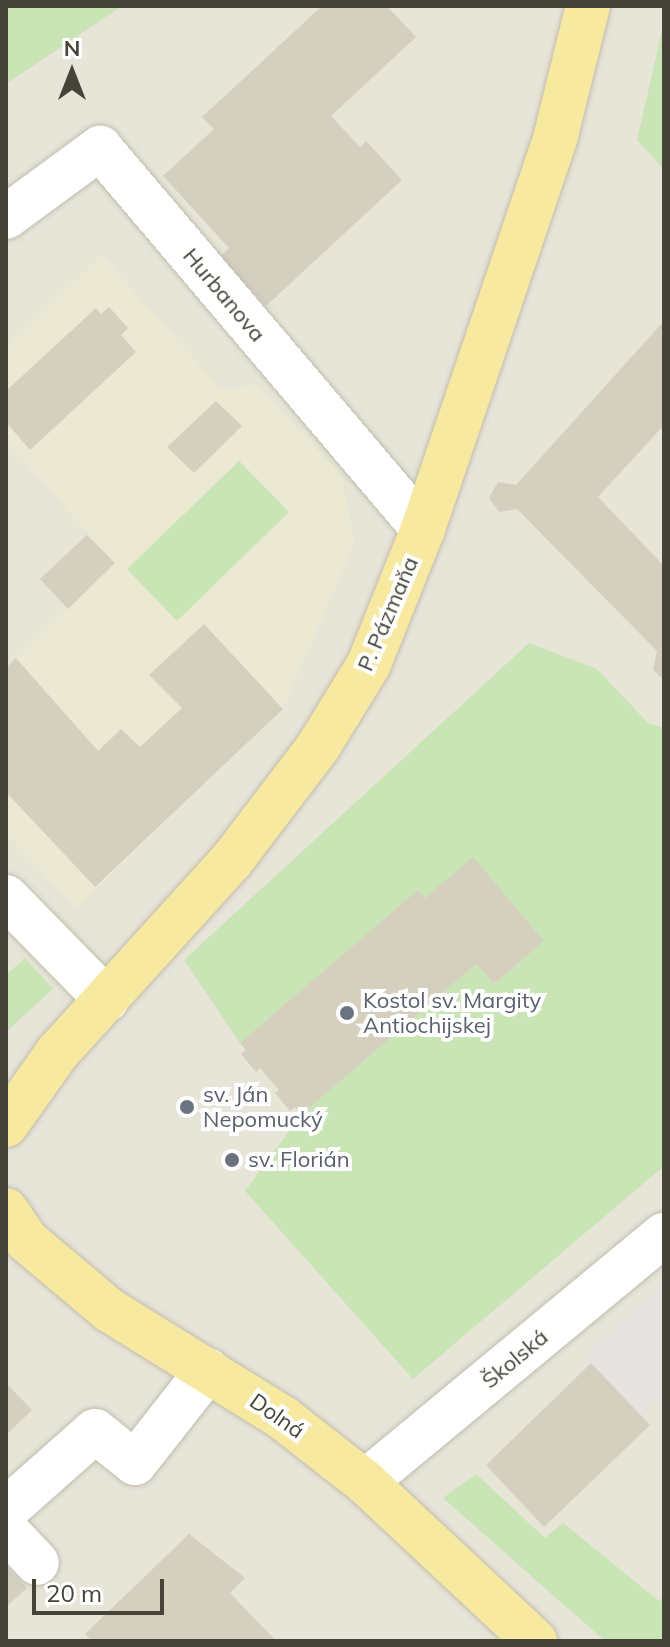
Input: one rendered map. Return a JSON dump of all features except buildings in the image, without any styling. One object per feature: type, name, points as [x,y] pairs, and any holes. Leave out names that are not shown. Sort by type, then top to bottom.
[{"type":"main road","name":"P. Pázmaňa","points":[[6,1125],[57,1053],[232,860],[318,747],[369,664],[423,529],[556,135],[588,6]]},
{"type":"main road","name":"Dolná","points":[[6,1210],[26,1240],[109,1310],[283,1418],[365,1482],[535,1641]]},
{"type":"street","name":"Hurbanova","points":[[6,217],[100,148],[423,529]]},
{"type":"street","points":[[6,897],[107,1000]]},
{"type":"street","name":"Školská","points":[[365,1482],[664,1235]]},
{"type":"street","points":[[6,1510],[95,1431],[135,1463],[208,1370]]},
{"type":"street","points":[[6,1530],[37,1563]]},
{"type":"shaded area","points":[[6,6],[664,6],[664,1641],[6,1641]]},
{"type":"shaded area","points":[[102,255],[221,389],[255,384],[342,476],[355,543],[283,709],[76,908],[6,833],[6,668],[114,563],[6,441],[6,348]]},
{"type":"shaded area","points":[[664,1282],[664,1394],[640,1416],[584,1356]]},
{"type":"green space","points":[[6,6],[122,6],[6,84]]},
{"type":"green space","points":[[664,22],[664,169],[637,140]]},
{"type":"green space","points":[[239,461],[289,512],[177,621],[127,569]]},
{"type":"green space","points":[[529,643],[597,669],[649,724],[664,727],[664,1166],[413,1379],[245,1191],[301,1115],[476,964],[494,984],[544,941],[473,858],[425,898],[418,891],[240,1043],[184,960]]},
{"type":"green space","points":[[25,958],[53,989],[6,1032],[6,975]]},
{"type":"green space","points":[[476,1474],[545,1538],[563,1523],[659,1601],[664,1597],[664,1641],[605,1641],[443,1498]]},
{"type":"place","name":"Kostol sv. Margity Antiochijskej","points":[[347,1013]]},
{"type":"place","name":"sv. Ján Nepomucký","points":[[187,1107]]},
{"type":"place","name":"sv. Florián","points":[[232,1160]]}]
